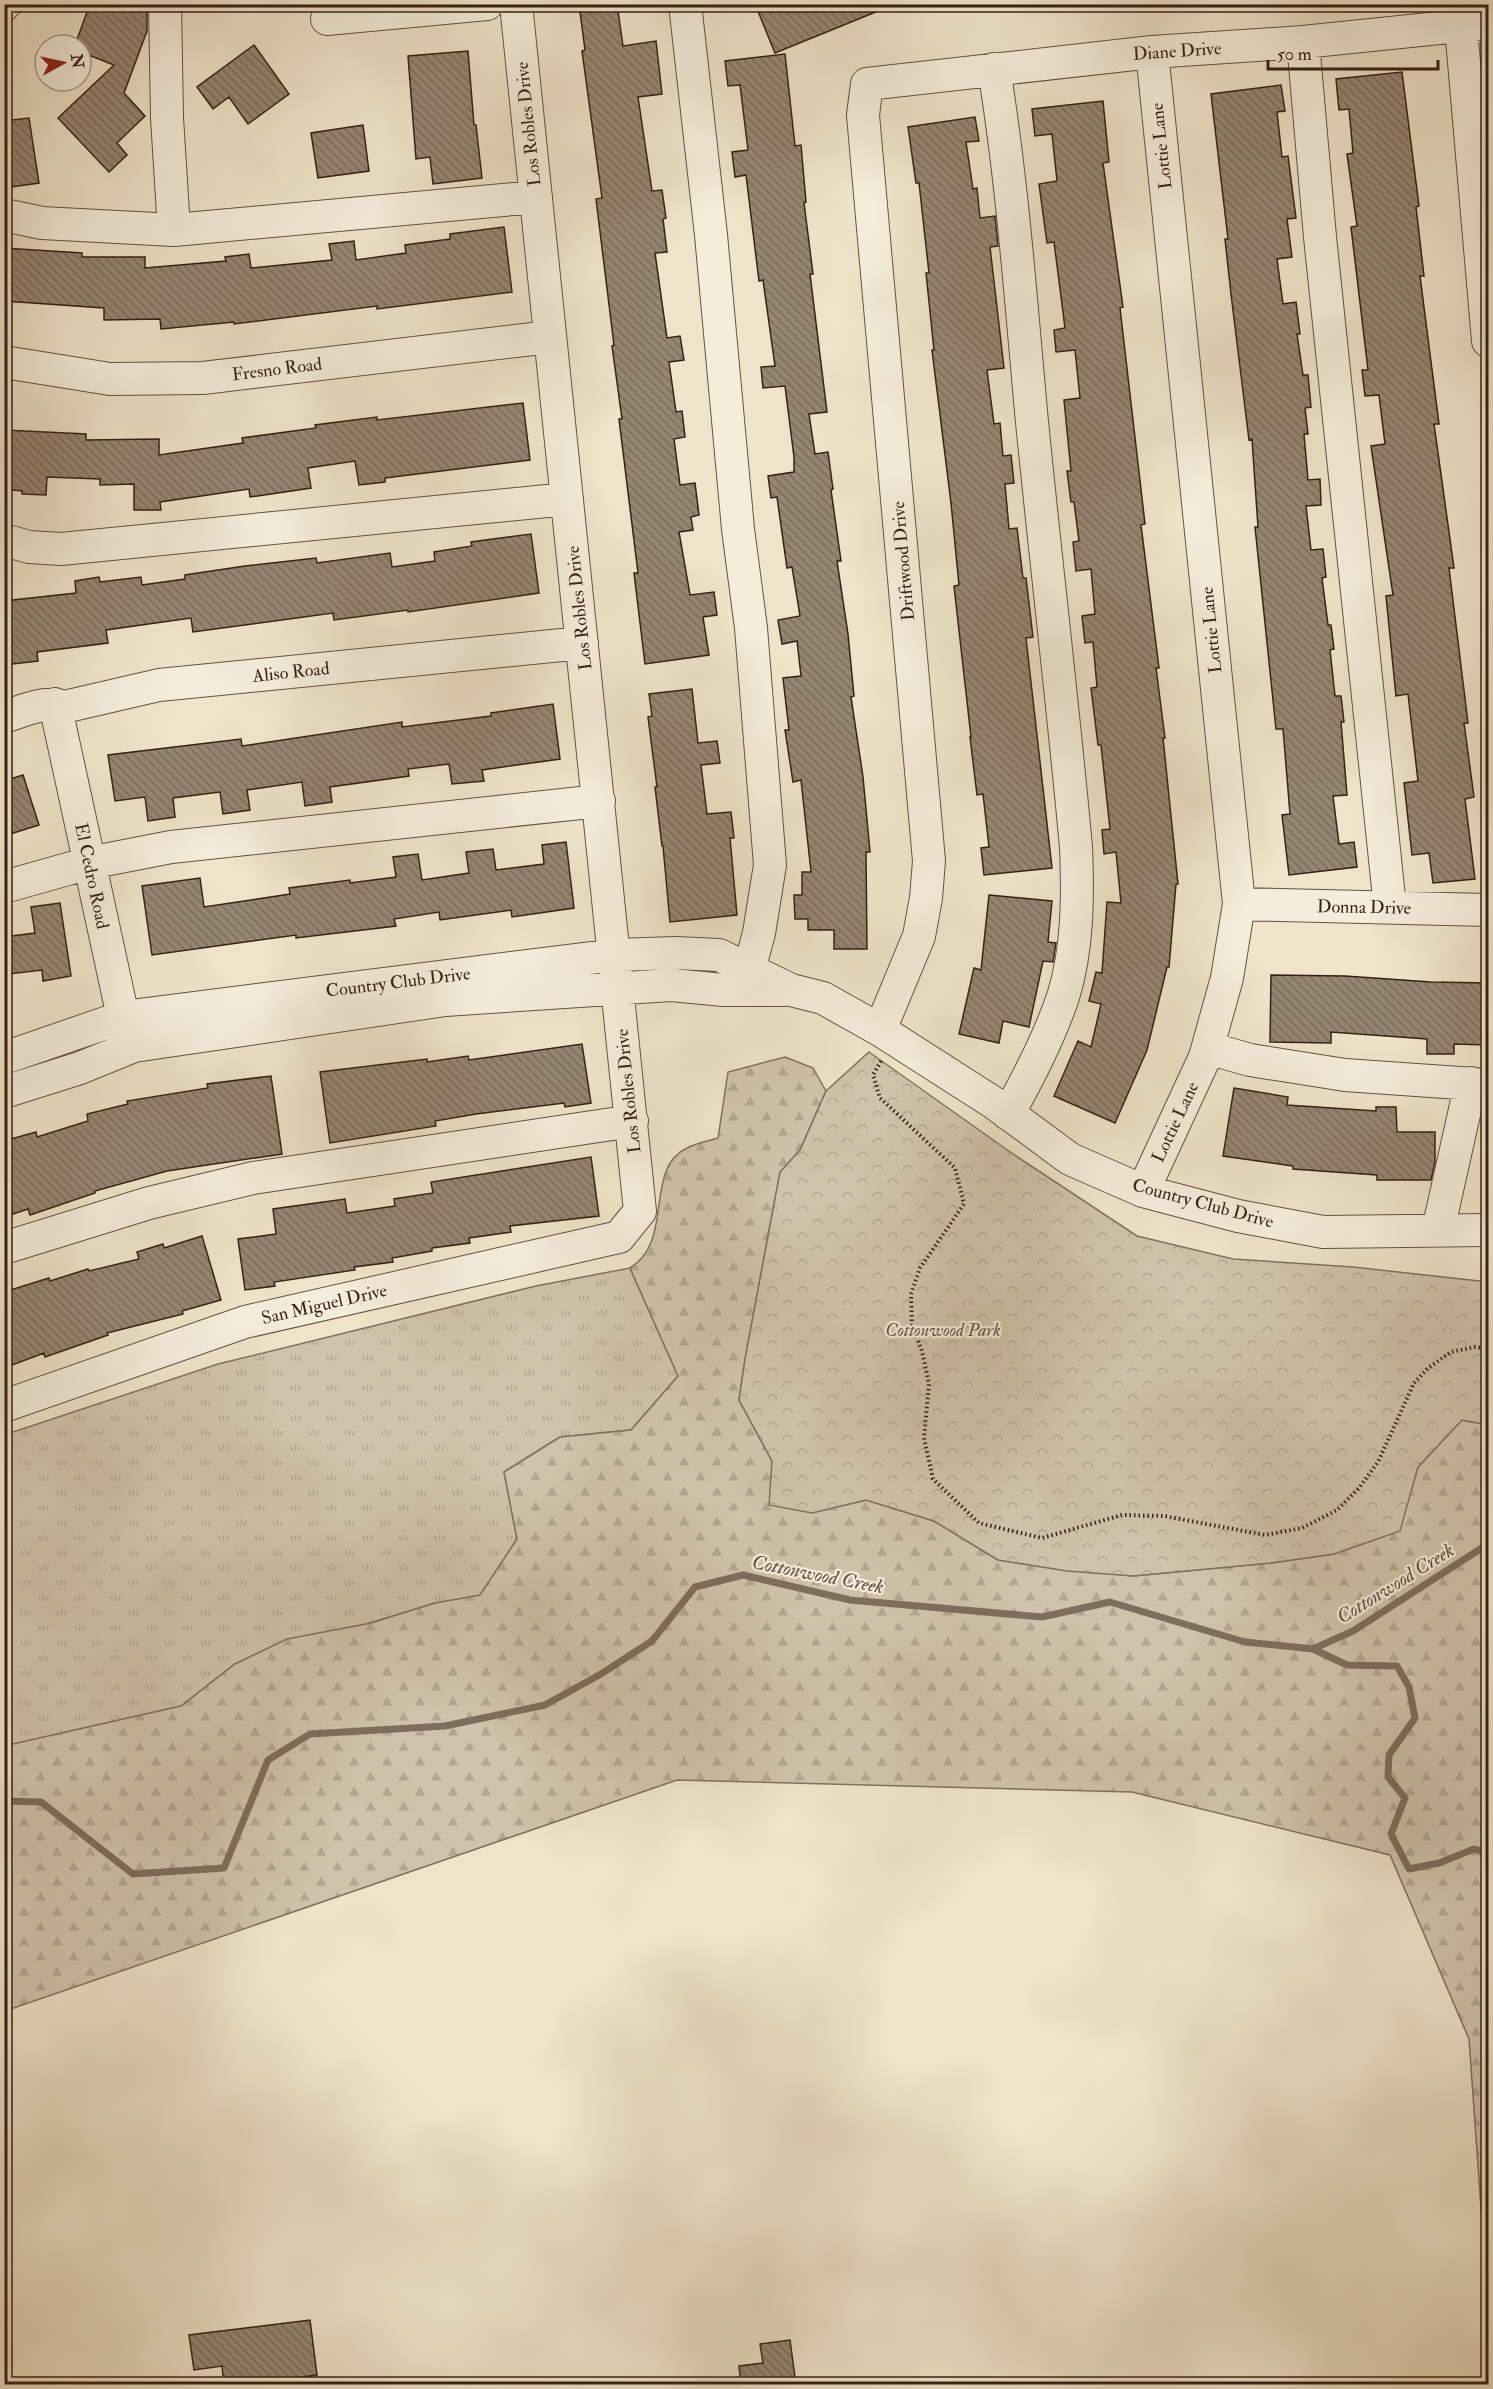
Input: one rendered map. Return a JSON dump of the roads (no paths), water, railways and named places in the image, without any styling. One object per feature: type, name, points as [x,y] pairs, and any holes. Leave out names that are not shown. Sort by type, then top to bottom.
[{"type":"street","points":[[165,4],[168,52],[167,118],[174,230]]},
{"type":"street","points":[[346,13],[487,4]]},
{"type":"street","name":"Los Robles Drive","points":[[516,4],[640,1211]]},
{"type":"street","points":[[685,4],[711,235],[738,529],[751,628],[770,865],[759,933],[749,970]]},
{"type":"street","points":[[1474,25],[1488,341]]},
{"type":"street","name":"Diane Drive","points":[[867,84],[1152,52],[1303,42],[1474,25]]},
{"type":"street","points":[[1303,42],[1320,237],[1390,907]]},
{"type":"street","name":"Lottie Lane","points":[[1143,1191],[1208,1048],[1227,978],[1239,904],[1152,52]]},
{"type":"street","points":[[994,69],[1007,150],[1019,260],[1037,475],[1074,824],[1078,899],[1072,954],[1063,997],[1033,1070],[1008,1114]]},
{"type":"street","name":"Driftwood Drive","points":[[867,84],[863,115],[929,861],[926,898],[919,936],[887,1035]]},
{"type":"street","points":[[4,215],[42,223],[174,230],[536,197]]},
{"type":"street","name":"Fresno Road","points":[[4,362],[110,379],[203,378],[550,336]]},
{"type":"street","points":[[4,540],[29,547],[61,549],[567,499]]},
{"type":"street","name":"Aliso Road","points":[[4,717],[56,704],[64,707],[159,685],[582,643]]},
{"type":"street","name":"El Cedro Road","points":[[56,704],[123,1017],[134,1046]]},
{"type":"street","points":[[4,887],[89,863],[171,847],[599,801]]},
{"type":"street","name":"Donna Drive","points":[[1239,904],[1488,910]]},
{"type":"street","name":"Country Club Drive","points":[[4,1058],[123,1017],[615,955],[676,953],[719,955],[791,990],[823,998],[887,1035],[1008,1114],[1070,1159],[1143,1191],[1238,1216],[1323,1232],[1488,1230]]},
{"type":"street","name":"Country Club Drive","points":[[4,1092],[80,1068],[134,1046],[445,1000],[670,985],[724,990],[791,990]]},
{"type":"street","points":[[1208,1048],[1250,1060],[1345,1075],[1480,1084],[1438,1230]]},
{"type":"street","points":[[4,1248],[149,1203],[253,1178],[632,1121]]},
{"type":"street","name":"San Miguel Drive","points":[[4,1406],[245,1322],[619,1237],[640,1211]]},
{"type":"waterway","name":"Cottonwood Creek","points":[[4,1801],[41,1802],[133,1874],[224,1868],[268,1760],[310,1734],[445,1726],[545,1705],[601,1674],[652,1641],[695,1587],[743,1575],[850,1600],[1042,1617],[1110,1602],[1245,1642],[1313,1649],[1353,1631],[1488,1544]]},
{"type":"waterway","points":[[1313,1649],[1347,1665],[1397,1666],[1409,1687],[1415,1718],[1389,1755],[1388,1777],[1405,1798],[1391,1834],[1409,1869],[1439,1863],[1474,1849],[1488,1853]]},
{"type":"park label","name":"Cottonwood Park","points":[[943,1330]]}]
